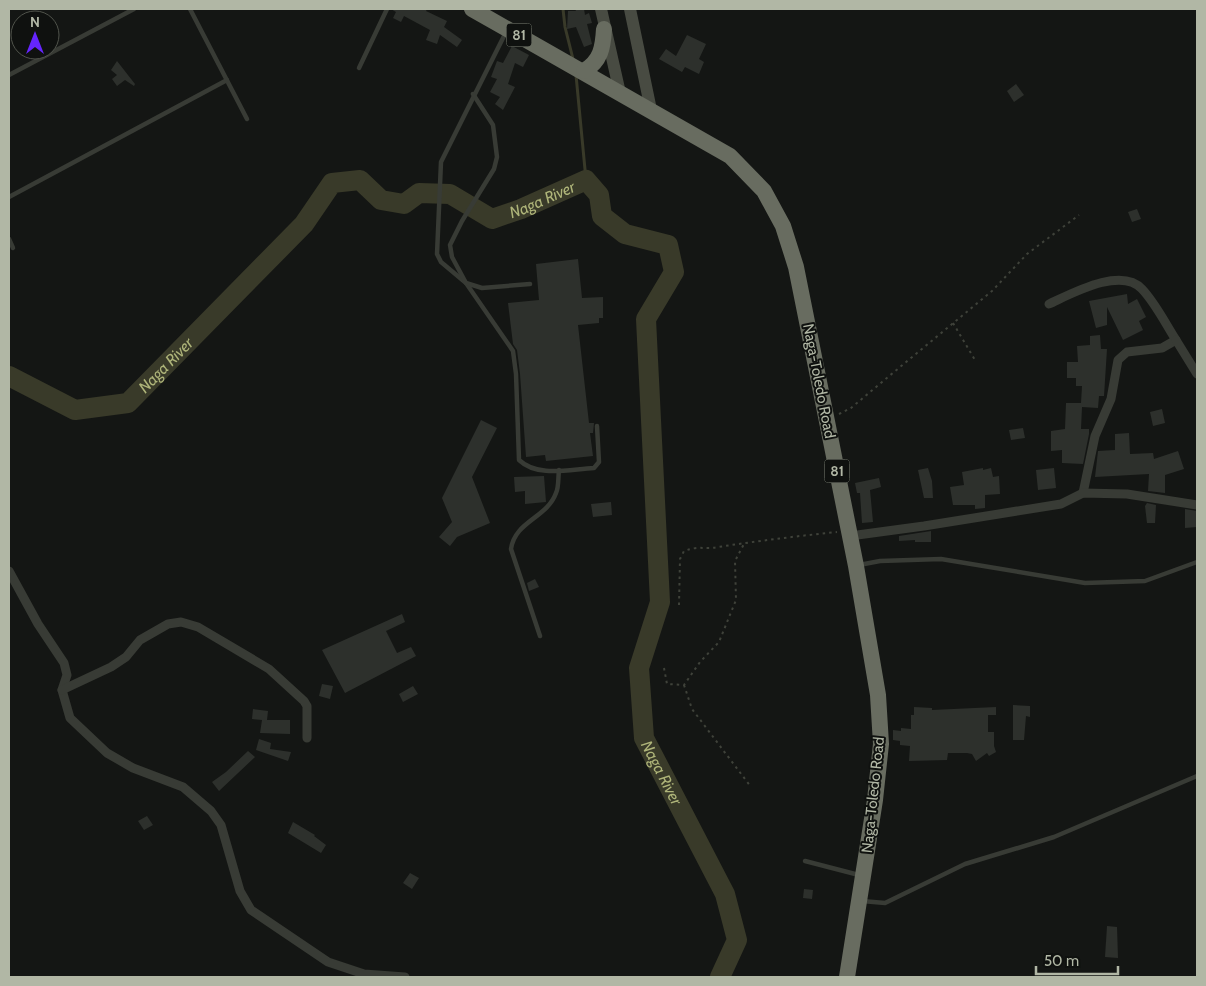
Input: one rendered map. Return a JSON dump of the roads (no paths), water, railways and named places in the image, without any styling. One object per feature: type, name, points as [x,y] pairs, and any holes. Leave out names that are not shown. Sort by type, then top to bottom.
[{"type":"highway","name":"Naga-Toledo Road","points":[[472,9],[577,67],[730,156],[764,191],[783,226],[796,267],[850,533],[878,695],[881,744],[847,977]]},
{"type":"highway","points":[[577,67],[596,62],[601,53],[604,28]]},
{"type":"main road","points":[[601,9],[620,92]]},
{"type":"main road","points":[[630,9],[651,110]]},
{"type":"street","points":[[1049,304],[1101,281],[1127,282],[1141,287],[1197,374]]},
{"type":"street","points":[[1082,493],[1095,436],[1111,399],[1118,360],[1127,352],[1162,348],[1176,340]]},
{"type":"street","points":[[850,533],[924,526],[1061,504],[1082,493],[1127,494],[1197,506]]},
{"type":"street","points":[[9,571],[38,624],[64,663],[67,675],[62,690],[70,718],[107,753],[133,768],[183,787],[212,810],[221,825],[240,891],[251,910],[328,962],[364,974],[406,977]]},
{"type":"street","points":[[62,690],[111,667],[126,657],[140,640],[168,624],[181,622],[198,627],[268,669],[304,701],[307,706],[307,738]]},
{"type":"lane","points":[[9,75],[134,9]]},
{"type":"lane","points":[[190,9],[247,119]]},
{"type":"lane","points":[[359,68],[387,9]]},
{"type":"lane","points":[[508,29],[473,94],[441,162],[437,246],[442,262],[466,283],[482,288],[530,284]]},
{"type":"lane","points":[[9,197],[227,80]]},
{"type":"lane","points":[[473,94],[493,125],[497,157],[494,169],[462,221],[450,245],[452,257],[466,283],[513,351],[516,374],[519,460],[526,467],[536,470],[594,468],[600,462],[597,426]]},
{"type":"lane","points":[[9,239],[13,248]]},
{"type":"lane","points":[[540,636],[511,549],[513,539],[522,527],[544,511],[557,493],[559,470]]},
{"type":"lane","points":[[856,566],[880,561],[941,559],[1085,583],[1145,581],[1197,562]]},
{"type":"lane","points":[[859,901],[885,903],[965,864],[1054,837],[1197,776]]},
{"type":"lane","points":[[805,861],[863,876]]},
{"type":"waterway","points":[[563,9],[565,27],[573,59]]},
{"type":"waterway","points":[[576,75],[586,180]]},
{"type":"waterway","name":"Naga River","points":[[9,376],[75,410],[128,403],[304,224],[332,183],[360,180],[381,200],[404,204],[419,193],[450,194],[492,219],[521,209],[586,180],[599,195],[602,216],[625,234],[668,245],[674,272],[646,319],[660,602],[639,668],[644,738],[725,894],[737,940],[720,977]]}]
